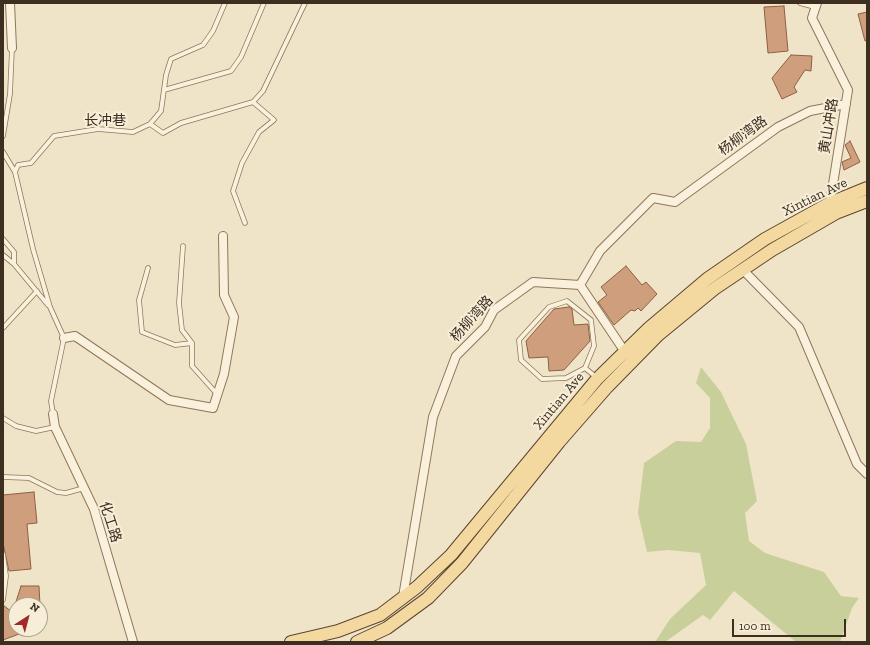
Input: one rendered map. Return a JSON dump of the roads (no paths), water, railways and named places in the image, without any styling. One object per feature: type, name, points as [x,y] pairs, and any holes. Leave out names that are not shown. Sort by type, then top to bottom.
[{"type":"main road","name":"Xintian Ave","points":[[357,642],[387,628],[428,598],[462,564],[559,442],[607,387],[658,335],[714,289],[833,208],[867,188]]},
{"type":"main road","name":"Xintian Ave","points":[[291,642],[338,631],[380,614],[417,587],[451,555],[597,379],[649,328],[706,279],[765,240],[833,208],[867,200]]},
{"type":"street","points":[[10,3],[12,48]]},
{"type":"street","name":"黄山冲路","points":[[816,5],[812,18],[848,90],[833,208]]},
{"type":"street","name":"杨柳湾路","points":[[403,598],[433,417],[456,356],[485,327],[494,310],[533,282],[580,285],[600,251],[653,198],[675,202],[778,127],[810,111],[846,104]]},
{"type":"street","points":[[64,338],[75,336],[169,400],[213,408],[224,374],[234,317],[224,295],[223,236]]},
{"type":"street","points":[[743,270],[799,327],[857,464],[867,474]]},
{"type":"street","points":[[580,285],[625,352]]},
{"type":"street","name":"化工路","points":[[53,414],[55,427],[94,510],[133,642]]},
{"type":"lane","points":[[225,3],[213,31],[203,45],[171,59],[166,76],[161,110],[150,124],[164,133],[181,124],[253,102],[266,85],[305,3]]},
{"type":"lane","points":[[164,90],[231,71],[241,57],[264,3]]},
{"type":"lane","points":[[800,3],[816,5]]},
{"type":"lane","points":[[3,136],[10,94],[12,48]]},
{"type":"lane","points":[[245,223],[233,191],[242,163],[258,132],[274,120],[253,102]]},
{"type":"lane","name":"长冲巷","points":[[15,172],[18,165],[31,163],[54,136],[98,129],[132,132],[150,124]]},
{"type":"lane","points":[[3,152],[15,172],[33,249],[50,307],[64,338],[51,401],[53,414]]},
{"type":"lane","points":[[3,239],[14,252],[14,264]]},
{"type":"lane","points":[[183,246],[179,303],[182,330],[192,343],[192,366],[217,395]]},
{"type":"lane","points":[[3,255],[14,264],[50,307]]},
{"type":"lane","points":[[148,268],[139,300],[142,332],[175,345],[192,343]]},
{"type":"lane","points":[[3,328],[37,291]]},
{"type":"lane","points":[[567,301],[591,320],[594,346],[584,368],[566,378],[542,379],[521,360],[519,340],[549,307],[567,301]]},
{"type":"lane","points":[[584,368],[597,379]]},
{"type":"lane","points":[[3,418],[16,426],[36,431],[55,427]]},
{"type":"lane","points":[[3,477],[29,478],[57,492],[66,493],[84,488]]},
{"type":"lane","points":[[3,554],[6,576],[3,600]]}]
